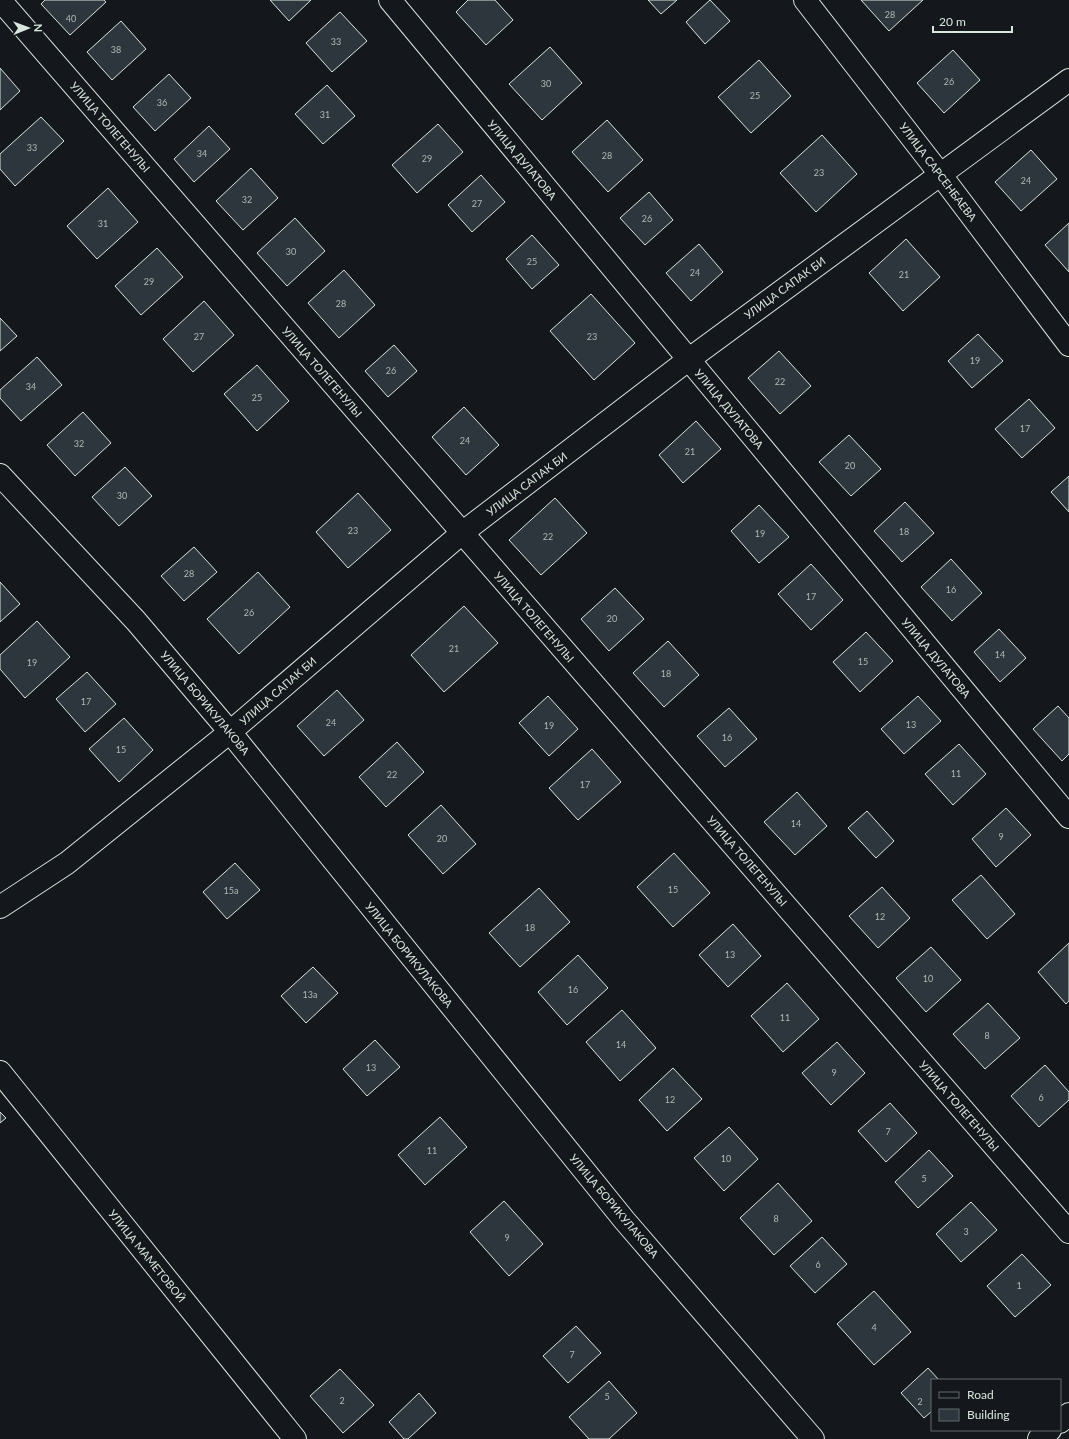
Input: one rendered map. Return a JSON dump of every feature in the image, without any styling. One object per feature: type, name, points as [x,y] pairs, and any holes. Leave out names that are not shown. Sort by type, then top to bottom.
[{"type":"street","name":"УЛИЦА ТОЛЕГЕНУЛЫ","points":[[0,0],[1069,1232]]},
{"type":"street","name":"УЛИЦА ДУЛАТОВА","points":[[390,0],[1069,817]]},
{"type":"street","name":"УЛИЦА САРСЕНБАЕВА","points":[[805,0],[940,174],[1069,345]]},
{"type":"street","name":"УЛИЦА САПАК БИ","points":[[0,907],[67,863],[230,732],[462,533],[688,360],[1069,80]]},
{"type":"street","name":"УЛИЦА БОРИКУЛАКОВА","points":[[0,475],[136,621],[230,732],[625,1221],[813,1439]]},
{"type":"street","name":"УЛИЦА МАМЕТОВОЙ","points":[[0,1072],[295,1439]]},
{"type":"street","points":[[1061,1421],[1069,1414]]},
{"type":"street","points":[[1039,1439],[1049,1431]]},
{"type":"building","points":[[45,0],[104,0],[106,2],[70,35],[41,4]]},
{"type":"building","points":[[270,0],[311,0],[289,21]]},
{"type":"building","points":[[468,0],[495,0],[513,20],[486,45],[456,12]]},
{"type":"building","points":[[648,0],[677,0],[661,14]]},
{"type":"building","points":[[710,0],[730,21],[705,44],[686,22]]},
{"type":"building","points":[[861,0],[923,0],[889,31]]},
{"type":"building","points":[[340,12],[367,41],[332,72],[306,43]]},
{"type":"building","points":[[121,21],[146,49],[112,80],[87,52]]},
{"type":"building","points":[[550,47],[582,83],[542,120],[509,84]]},
{"type":"building","points":[[953,50],[980,80],[944,113],[917,83]]},
{"type":"building","points":[[759,60],[791,96],[751,133],[718,97]]},
{"type":"building","points":[[0,68],[20,91],[0,110]]},
{"type":"building","points":[[169,74],[191,98],[155,131],[133,107]]},
{"type":"building","points":[[327,85],[355,116],[323,144],[295,114]]},
{"type":"building","points":[[41,117],[64,141],[15,186],[0,169],[0,154]]},
{"type":"building","points":[[607,120],[643,160],[608,192],[572,152]]},
{"type":"building","points":[[438,124],[463,152],[417,193],[392,165]]},
{"type":"building","points":[[209,126],[230,149],[194,182],[174,159]]},
{"type":"building","points":[[822,135],[857,174],[816,212],[780,173]]},
{"type":"building","points":[[1031,150],[1057,179],[1021,211],[995,182]]},
{"type":"building","points":[[251,168],[278,198],[243,230],[216,201]]},
{"type":"building","points":[[481,175],[505,202],[472,232],[448,205]]},
{"type":"building","points":[[108,188],[138,222],[97,259],[67,226]]},
{"type":"building","points":[[649,192],[673,220],[645,245],[620,218]]},
{"type":"building","points":[[295,218],[325,251],[287,286],[257,253]]},
{"type":"building","points":[[1069,223],[1069,272],[1045,245]]},
{"type":"building","points":[[532,235],[559,265],[532,289],[506,259]]},
{"type":"building","points":[[906,239],[940,277],[903,311],[869,273]]},
{"type":"building","points":[[699,244],[723,272],[691,301],[666,273]]},
{"type":"building","points":[[157,248],[183,277],[141,315],[115,286]]},
{"type":"building","points":[[344,270],[375,305],[339,338],[308,303]]},
{"type":"building","points":[[591,294],[635,343],[594,380],[550,331]]},
{"type":"building","points":[[204,301],[234,335],[193,372],[163,339]]},
{"type":"building","points":[[0,318],[17,336],[0,351]]},
{"type":"building","points":[[978,334],[1003,361],[972,388],[948,361]]},
{"type":"building","points":[[394,345],[417,371],[388,397],[365,371]]},
{"type":"building","points":[[779,351],[811,386],[780,414],[748,378]]},
{"type":"building","points":[[37,357],[62,385],[21,421],[0,398],[0,390]]},
{"type":"building","points":[[257,365],[289,401],[257,431],[224,394]]},
{"type":"building","points":[[1029,399],[1055,428],[1022,458],[995,429]]},
{"type":"building","points":[[464,407],[499,445],[466,475],[432,437]]},
{"type":"building","points":[[83,412],[111,443],[75,476],[47,445]]},
{"type":"building","points":[[696,421],[721,449],[683,483],[659,455]]},
{"type":"building","points":[[849,435],[881,469],[851,496],[819,462]]},
{"type":"building","points":[[125,467],[152,496],[119,526],[92,497]]},
{"type":"building","points":[[1069,476],[1069,512],[1051,492]]},
{"type":"building","points":[[358,493],[391,530],[348,568],[316,532]]},
{"type":"building","points":[[555,498],[587,533],[541,575],[509,540]]},
{"type":"building","points":[[905,502],[934,533],[902,562],[874,531]]},
{"type":"building","points":[[759,505],[789,537],[759,563],[731,531]]},
{"type":"building","points":[[194,547],[217,572],[184,601],[161,576]]},
{"type":"building","points":[[951,559],[982,593],[952,621],[921,587]]},
{"type":"building","points":[[811,564],[843,600],[811,630],[778,594]]},
{"type":"building","points":[[258,572],[290,607],[239,654],[207,619]]},
{"type":"building","points":[[0,582],[20,604],[0,622]]},
{"type":"building","points":[[615,588],[644,619],[609,651],[581,619]]},
{"type":"building","points":[[464,606],[498,643],[444,692],[411,655]]},
{"type":"building","points":[[37,621],[70,657],[25,698],[0,669],[0,655]]},
{"type":"building","points":[[999,629],[1026,658],[1000,682],[974,652]]},
{"type":"building","points":[[866,632],[893,661],[860,692],[833,662]]},
{"type":"building","points":[[668,641],[699,675],[664,707],[633,673]]},
{"type":"building","points":[[87,672],[116,704],[85,732],[56,699]]},
{"type":"building","points":[[337,690],[364,720],[324,756],[297,726]]},
{"type":"building","points":[[548,696],[578,729],[549,756],[519,723]]},
{"type":"building","points":[[918,696],[941,721],[904,754],[881,729]]},
{"type":"building","points":[[1058,706],[1069,718],[1069,754],[1062,761],[1033,729]]},
{"type":"building","points":[[729,708],[757,739],[725,767],[697,736]]},
{"type":"building","points":[[124,718],[153,750],[119,782],[89,749]]},
{"type":"building","points":[[397,742],[424,772],[386,807],[359,777]]},
{"type":"building","points":[[959,744],[986,774],[953,805],[925,774]]},
{"type":"building","points":[[592,749],[621,782],[578,820],[549,788]]},
{"type":"building","points":[[797,792],[827,826],[795,855],[764,822]]},
{"type":"building","points":[[441,805],[476,844],[443,874],[408,835]]},
{"type":"building","points":[[1006,808],[1031,835],[996,867],[972,839]]},
{"type":"building","points":[[867,811],[894,841],[876,858],[848,828]]},
{"type":"building","points":[[674,853],[710,893],[673,927],[637,887]]},
{"type":"building","points":[[235,863],[260,890],[227,919],[203,892]]},
{"type":"building","points":[[981,875],[1015,914],[987,939],[952,900]]},
{"type":"building","points":[[882,887],[910,918],[878,948],[849,916]]},
{"type":"building","points":[[539,888],[570,922],[520,967],[489,933]]},
{"type":"building","points":[[733,924],[761,956],[728,987],[699,955]]},
{"type":"building","points":[[1069,943],[1069,1001],[1066,1004],[1038,972]]},
{"type":"building","points":[[931,947],[961,980],[926,1012],[896,978]]},
{"type":"building","points":[[578,955],[608,988],[567,1025],[538,992]]},
{"type":"building","points":[[313,967],[338,993],[306,1023],[281,996]]},
{"type":"building","points":[[787,983],[819,1019],[783,1052],[751,1016]]},
{"type":"building","points":[[988,1003],[1020,1038],[985,1069],[953,1034]]},
{"type":"building","points":[[622,1010],[656,1048],[620,1081],[586,1042]]},
{"type":"building","points":[[375,1040],[400,1067],[367,1096],[343,1069]]},
{"type":"building","points":[[837,1042],[865,1073],[831,1105],[802,1073]]},
{"type":"building","points":[[1045,1065],[1069,1092],[1069,1100],[1039,1127],[1011,1096]]},
{"type":"building","points":[[673,1068],[702,1099],[667,1131],[639,1100]]},
{"type":"building","points":[[890,1103],[917,1133],[886,1162],[858,1131]]},
{"type":"building","points":[[0,1112],[6,1118],[0,1123]]},
{"type":"building","points":[[440,1117],[467,1147],[425,1185],[398,1155]]},
{"type":"building","points":[[729,1127],[758,1159],[724,1191],[694,1158]]},
{"type":"building","points":[[929,1150],[953,1176],[918,1208],[895,1182]]},
{"type":"building","points":[[778,1183],[812,1221],[774,1255],[740,1218]]},
{"type":"building","points":[[504,1201],[543,1244],[509,1276],[470,1232]]},
{"type":"building","points":[[971,1202],[997,1230],[961,1262],[936,1234]]},
{"type":"building","points":[[822,1237],[847,1264],[815,1293],[790,1266]]},
{"type":"building","points":[[1022,1254],[1051,1285],[1015,1317],[987,1286]]},
{"type":"building","points":[[874,1291],[911,1332],[874,1365],[837,1324]]},
{"type":"building","points":[[576,1326],[601,1353],[568,1383],[543,1356]]},
{"type":"building","points":[[928,1368],[938,1379],[931,1379],[931,1412],[924,1418],[901,1393]]},
{"type":"building","points":[[340,1369],[374,1405],[343,1433],[310,1396]]},
{"type":"building","points":[[609,1381],[637,1413],[609,1439],[589,1439],[569,1417]]},
{"type":"building","points":[[419,1393],[436,1413],[408,1439],[404,1439],[389,1422]]}]
